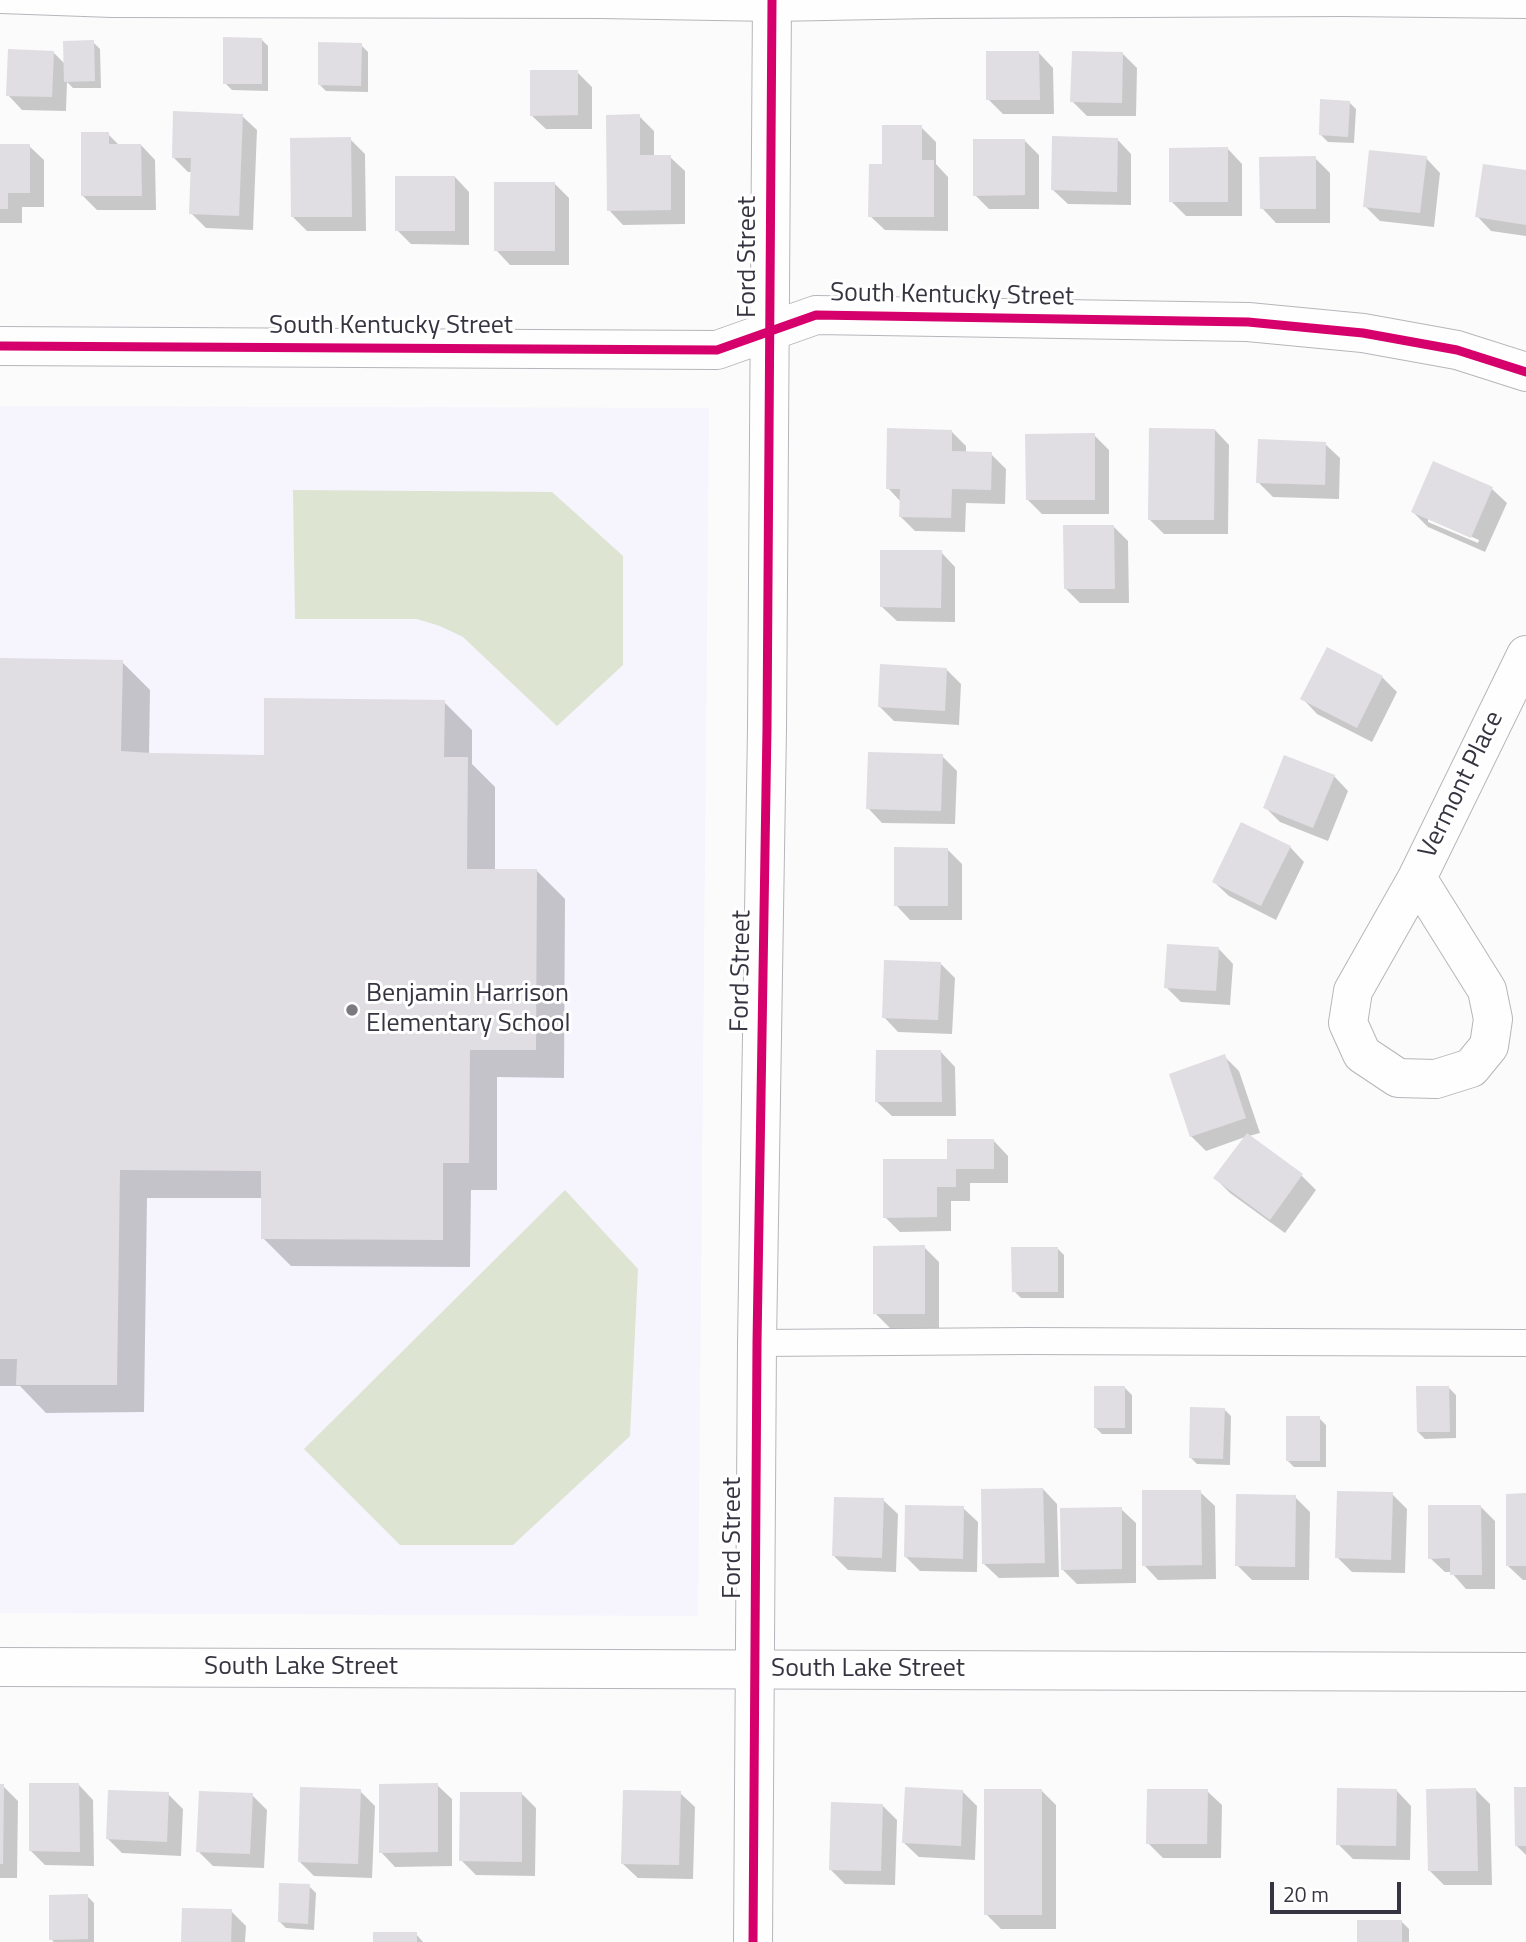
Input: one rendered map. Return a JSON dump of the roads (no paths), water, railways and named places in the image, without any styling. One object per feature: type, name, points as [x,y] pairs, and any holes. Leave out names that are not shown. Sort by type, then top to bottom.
[{"type":"street","name":"Ford Street","points":[[753,1942],[772,4]]},
{"type":"street","name":"South Kentucky Street","points":[[0,346],[718,350],[816,315],[1248,321],[1363,333],[1443,348],[1526,372]]},
{"type":"street","name":"Vermont Place","points":[[1417,878],[1487,990],[1493,1019],[1489,1046],[1471,1068],[1436,1079],[1398,1078],[1362,1054],[1348,1023],[1353,991],[1417,878],[1526,655]]},
{"type":"street","name":"South Lake Street","points":[[0,1667],[1526,1672]]},
{"type":"lane","points":[[0,0],[112,4],[1526,5]]},
{"type":"lane","points":[[757,1343],[1526,1343]]},
{"type":"place","name":"Benjamin Harrison Elementary School","points":[[352,1010]]}]
